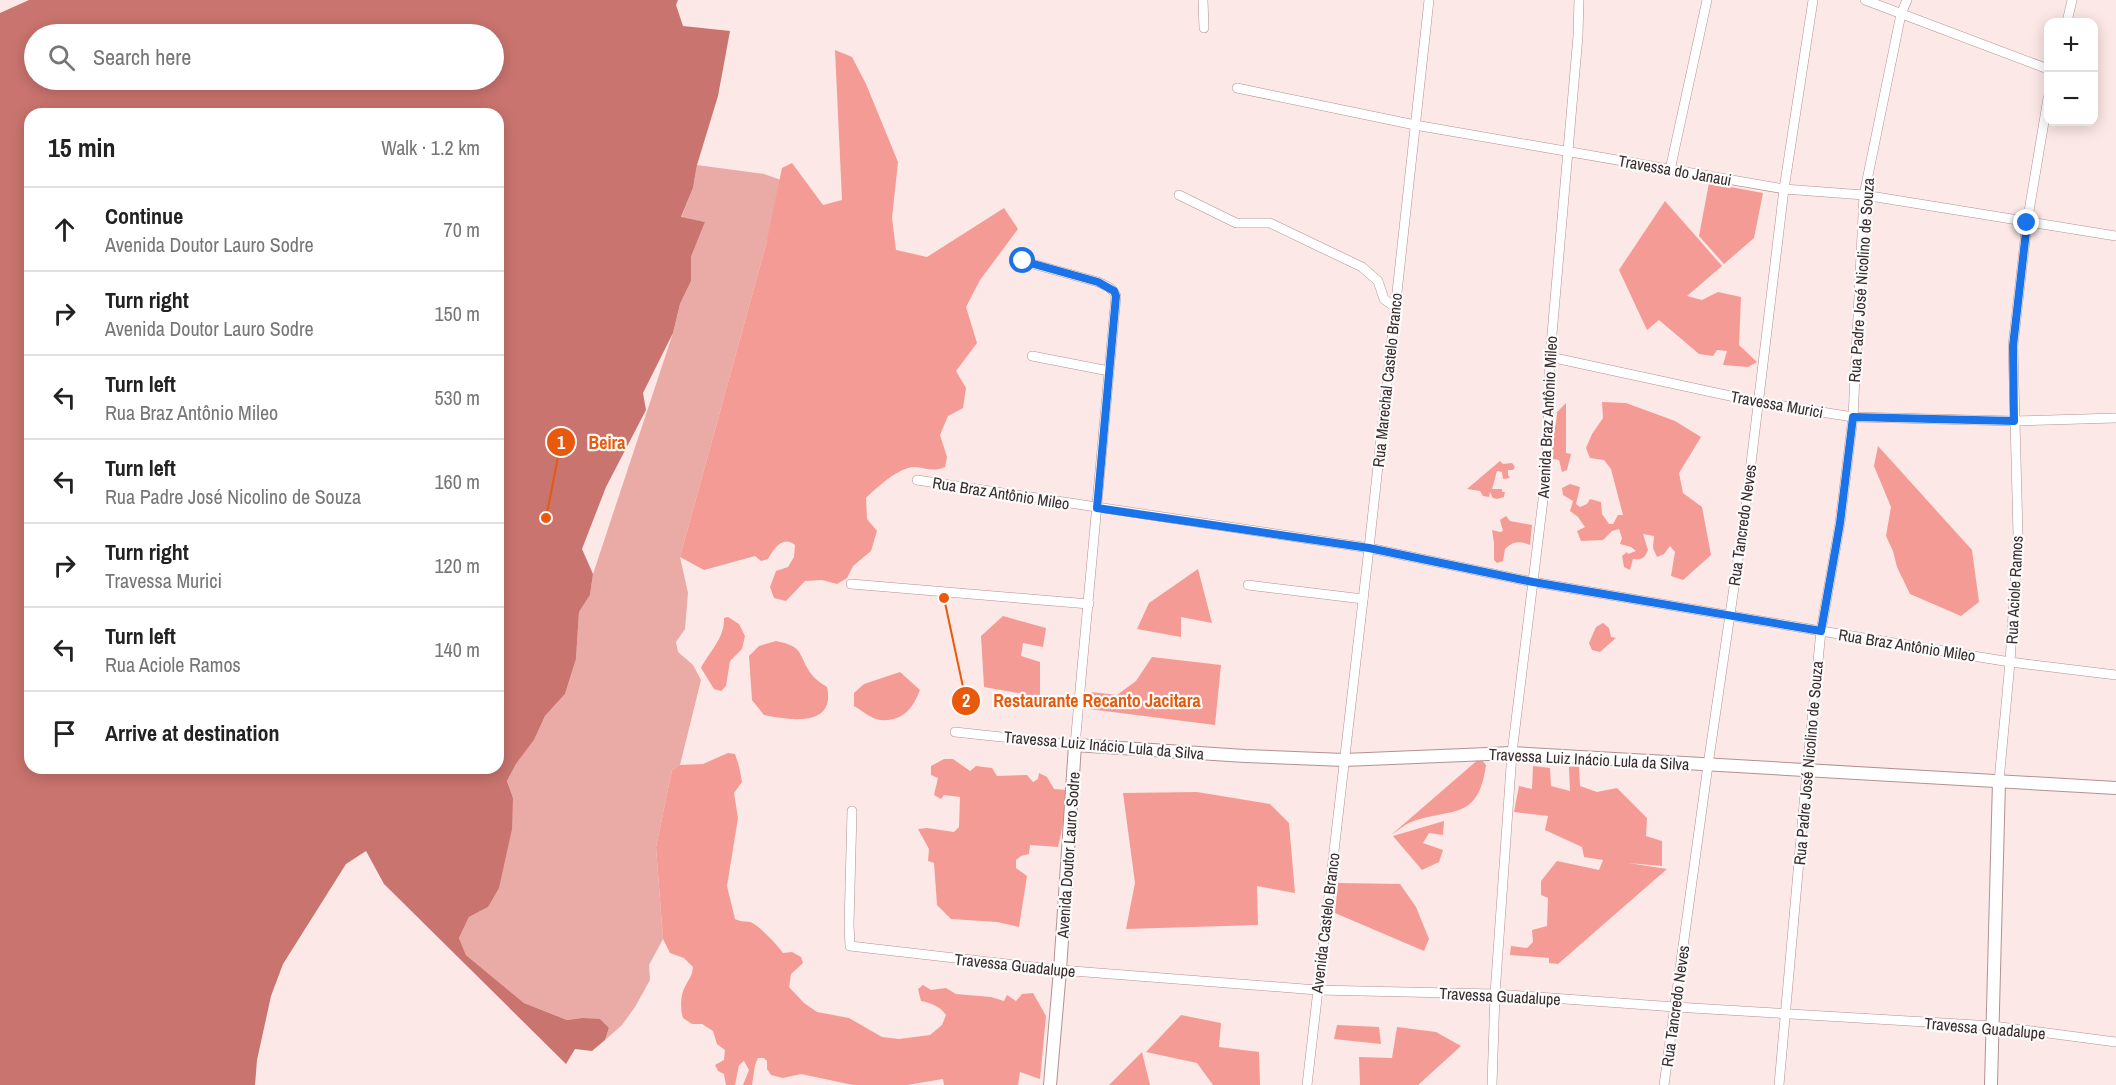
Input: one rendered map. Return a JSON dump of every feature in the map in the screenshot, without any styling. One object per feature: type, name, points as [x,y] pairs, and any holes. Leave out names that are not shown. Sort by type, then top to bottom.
[{"type":"street","points":[[1203,0],[1204,28]]},
{"type":"street","name":"Rua Marechal Castelo Branco","points":[[1344,760],[1429,0]]},
{"type":"street","name":"Avenida Braz Antônio Mileo","points":[[1492,1085],[1495,994],[1512,753],[1548,451],[1550,357],[1578,36],[1579,0]]},
{"type":"street","points":[[1670,170],[1707,0]]},
{"type":"street","name":"Rua Tancredo Neves","points":[[1664,1085],[1746,505],[1784,189],[1813,0]]},
{"type":"street","points":[[1865,0],[2044,67]]},
{"type":"street","name":"Rua Padre José Nicolino de Souza","points":[[1779,1085],[1821,631],[1840,523],[1853,417],[1863,195],[1901,14],[1907,0]]},
{"type":"street","points":[[2068,18],[2072,0]]},
{"type":"street","name":"Travessa do Janaui","points":[[1237,88],[1415,125],[1670,170],[1784,189],[1863,195],[2116,236]]},
{"type":"street","name":"Rua Aciole Ramos","points":[[1991,1085],[1998,782],[2010,662],[2018,534],[2013,346],[2027,223],[2044,126]]},
{"type":"street","points":[[1179,195],[1236,223],[1270,223],[1362,267],[1378,281],[1384,298],[1395,307]]},
{"type":"street","name":"Avenida Doutor Lauro Sodre","points":[[1023,261],[1098,282],[1114,291],[1116,296],[1076,745],[1050,1085]]},
{"type":"street","points":[[1032,356],[1109,371]]},
{"type":"street","name":"Travessa Murici","points":[[1550,357],[1758,402],[1853,417],[2014,421],[2116,418]]},
{"type":"street","name":"Rua Braz Antônio Mileo","points":[[917,480],[1369,548],[1533,582],[1821,631],[2010,662],[2116,675]]},
{"type":"street","points":[[851,584],[1089,604]]},
{"type":"street","points":[[1248,585],[1363,599]]},
{"type":"street","name":"Travessa Luiz Inácio Lula da Silva","points":[[955,732],[1076,745],[1245,756],[1344,760],[1512,753],[2116,788]]},
{"type":"street","name":"Avenida Castelo Branco","points":[[1307,1085],[1344,760]]},
{"type":"street","name":"Travessa Guadalupe","points":[[852,811],[850,946],[1060,970],[1317,990],[1495,994],[1993,1026],[2116,1042]]},
{"type":"shaded area","points":[[29,0],[678,0],[676,5],[683,26],[730,31],[718,96],[697,165],[693,188],[681,217],[705,222],[691,257],[691,281],[680,304],[673,333],[643,393],[646,410],[606,487],[582,549],[593,574],[590,595],[579,612],[576,659],[565,694],[545,716],[534,740],[516,764],[507,781],[513,798],[512,829],[499,888],[488,907],[469,917],[459,938],[466,955],[524,1003],[567,1020],[600,1019],[609,1028],[605,1040],[592,1051],[575,1049],[566,1064],[384,884],[366,851],[346,864],[283,964],[271,996],[257,1060],[255,1085],[0,1085],[0,13]]},
{"type":"shaded area","points":[[835,50],[852,57],[866,84],[898,162],[892,218],[896,250],[927,257],[1004,208],[1018,229],[980,280],[966,307],[977,343],[956,371],[966,388],[963,408],[948,416],[940,435],[947,457],[945,467],[934,470],[908,468],[880,485],[866,498],[867,519],[877,531],[871,551],[853,566],[847,578],[837,584],[822,580],[805,581],[786,601],[774,598],[770,587],[776,571],[788,567],[794,557],[795,545],[790,542],[779,544],[768,559],[761,561],[755,556],[704,570],[680,557],[765,248],[782,168],[792,163],[823,205],[842,200]]},
{"type":"shaded area","points":[[697,165],[764,174],[781,180],[765,248],[680,557],[688,593],[685,629],[676,642],[678,652],[693,665],[701,680],[680,765],[672,770],[656,847],[663,939],[649,965],[650,980],[635,1007],[622,1025],[605,1040],[609,1028],[582,1018],[567,1020],[524,1003],[466,955],[459,938],[469,917],[488,907],[513,798],[507,781],[516,764],[534,740],[545,716],[565,694],[576,659],[579,612],[590,595],[593,574],[673,333],[680,304],[691,281],[691,257],[705,222],[681,218],[693,188]]},
{"type":"shaded area","points":[[1709,183],[1763,193],[1754,238],[1724,264],[1699,236]]},
{"type":"shaded area","points":[[1665,201],[1722,266],[1687,296],[1702,300],[1718,292],[1741,297],[1739,345],[1757,362],[1748,367],[1723,365],[1727,351],[1717,350],[1713,356],[1699,354],[1659,320],[1647,330],[1619,270]]},
{"type":"shaded area","points":[[1602,402],[1626,403],[1675,421],[1701,437],[1679,473],[1683,493],[1702,507],[1711,555],[1683,580],[1671,576],[1675,552],[1670,546],[1664,554],[1657,557],[1653,548],[1654,536],[1643,534],[1648,550],[1642,558],[1633,559],[1630,570],[1624,567],[1622,556],[1627,552],[1628,554],[1636,551],[1620,544],[1622,538],[1619,529],[1612,531],[1603,540],[1581,541],[1577,531],[1585,527],[1570,511],[1573,501],[1563,495],[1562,488],[1570,484],[1580,487],[1576,504],[1580,507],[1587,504],[1590,499],[1601,502],[1602,514],[1609,524],[1613,524],[1618,515],[1623,515],[1611,469],[1604,460],[1590,458],[1586,448],[1603,418]]},
{"type":"shaded area","points":[[1566,403],[1566,453],[1571,454],[1567,470],[1562,472],[1559,460],[1553,459],[1552,447],[1557,412]]},
{"type":"shaded area","points":[[1878,446],[1972,550],[1979,602],[1961,616],[1910,594],[1886,536],[1891,507],[1874,466]]},
{"type":"shaded area","points":[[1500,461],[1503,464],[1512,463],[1515,467],[1513,470],[1508,470],[1510,478],[1503,479],[1502,472],[1497,471],[1492,489],[1502,489],[1502,492],[1505,492],[1504,497],[1493,498],[1490,492],[1489,497],[1483,496],[1480,491],[1467,489]]},
{"type":"shaded area","points":[[1506,516],[1510,521],[1532,525],[1530,545],[1520,542],[1511,544],[1505,549],[1503,561],[1497,563],[1494,560],[1492,530],[1503,531],[1500,520]]},
{"type":"shaded area","points":[[1198,569],[1212,623],[1181,617],[1181,637],[1137,629],[1149,603]]},
{"type":"shaded area","points":[[1003,616],[1046,628],[1043,647],[1023,643],[1021,656],[1040,662],[1040,697],[984,687],[981,636]]},
{"type":"shaded area","points":[[728,617],[739,624],[745,636],[742,649],[730,661],[726,686],[721,691],[714,689],[701,668],[722,632],[724,618]]},
{"type":"shaded area","points":[[1603,623],[1609,628],[1611,637],[1616,638],[1600,652],[1592,650],[1589,643],[1596,627]]},
{"type":"shaded area","points":[[776,641],[797,649],[812,675],[827,687],[828,700],[818,715],[797,719],[764,715],[752,700],[749,656],[759,646]]},
{"type":"shaded area","points":[[1152,657],[1221,665],[1215,725],[1089,709],[1091,692],[1117,695],[1136,681]]},
{"type":"shaded area","points":[[900,672],[920,690],[914,703],[901,716],[895,719],[880,720],[854,706],[854,693],[864,684]]},
{"type":"shaded area","points":[[728,753],[735,754],[742,782],[734,793],[738,818],[727,886],[735,919],[754,924],[783,953],[792,952],[801,957],[803,963],[791,974],[789,987],[804,1003],[817,1012],[849,1018],[882,1037],[899,1039],[930,1035],[942,1025],[946,1015],[944,1012],[935,1005],[921,1001],[918,989],[923,985],[931,990],[946,988],[956,994],[991,997],[1004,1001],[1007,995],[1016,1001],[1022,994],[1033,993],[1046,1016],[1040,1079],[1020,1072],[1018,1085],[944,1085],[943,1079],[907,1085],[853,1085],[801,1074],[783,1078],[771,1075],[767,1069],[767,1061],[764,1058],[758,1058],[752,1085],[743,1085],[749,1070],[744,1061],[739,1065],[735,1085],[726,1085],[724,1074],[718,1071],[715,1065],[724,1060],[725,1050],[717,1044],[713,1031],[702,1024],[692,1024],[683,1018],[682,997],[693,967],[684,958],[670,953],[663,939],[656,847],[672,770],[680,765],[703,764]]},
{"type":"shaded area","points":[[1480,758],[1486,765],[1477,796],[1470,804],[1461,809],[1411,822],[1391,835]]},
{"type":"shaded area","points":[[944,759],[953,759],[970,771],[976,766],[992,768],[997,776],[1027,775],[1033,782],[1038,779],[1039,773],[1047,777],[1054,789],[1066,790],[1065,816],[1058,847],[1030,845],[1029,854],[1016,860],[1016,868],[1027,876],[1019,927],[997,922],[951,919],[937,905],[934,863],[928,861],[929,849],[918,829],[954,832],[959,827],[960,797],[944,795],[941,799],[934,795],[938,778],[931,775],[931,766]]},
{"type":"shaded area","points":[[1533,766],[1550,768],[1551,786],[1570,791],[1569,767],[1579,766],[1580,786],[1597,792],[1617,788],[1647,818],[1646,836],[1662,841],[1662,866],[1628,863],[1667,869],[1558,964],[1549,963],[1549,958],[1510,955],[1511,946],[1527,948],[1533,942],[1532,930],[1547,926],[1548,898],[1541,895],[1541,881],[1557,861],[1599,870],[1603,860],[1584,857],[1582,847],[1545,830],[1548,816],[1514,812],[1519,786],[1532,789]]},
{"type":"shaded area","points":[[1197,792],[1270,804],[1289,823],[1295,893],[1257,886],[1258,925],[1126,929],[1135,883],[1123,793]]},
{"type":"shaded area","points":[[1444,821],[1443,835],[1429,833],[1423,843],[1443,850],[1439,862],[1422,870],[1393,836]]},
{"type":"shaded area","points":[[1338,883],[1400,884],[1416,907],[1429,939],[1424,951],[1335,913]]},
{"type":"shaded area","points":[[1181,1015],[1221,1023],[1219,1047],[1259,1052],[1260,1085],[1213,1085],[1197,1063],[1146,1052]]},
{"type":"shaded area","points":[[1337,1025],[1379,1027],[1381,1044],[1334,1039]]},
{"type":"shaded area","points":[[1397,1027],[1436,1032],[1461,1046],[1418,1085],[1360,1085],[1359,1057],[1392,1058]]},
{"type":"shaded area","points":[[1142,1052],[1150,1085],[1109,1085]]},
{"type":"place","name":"Beira","points":[[546,518]]},
{"type":"place","name":"Restaurante Recanto Jacitara","points":[[944,598]]},
{"type":"route","points":[[1023,261],[1098,282],[1109,287],[1116,296],[1097,508],[1369,548],[1533,582],[1821,631],[1840,523],[1853,417],[2014,421],[2013,346],[2027,223]]}]
